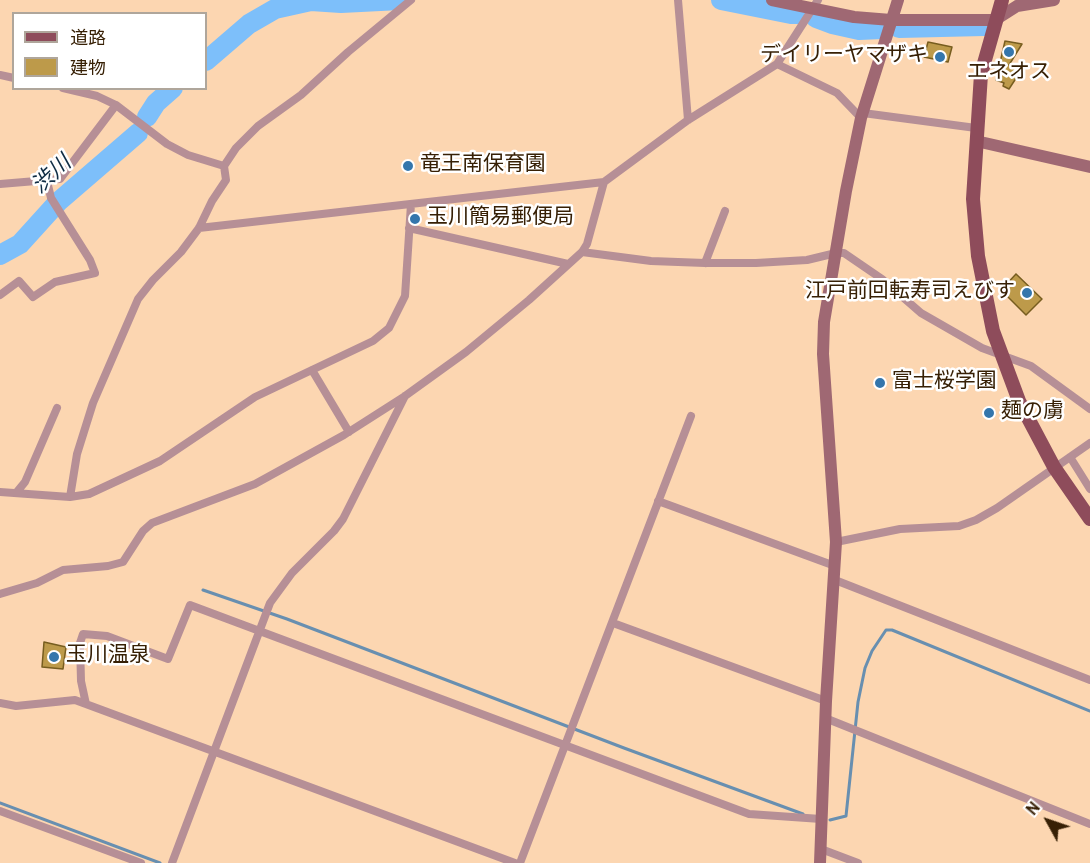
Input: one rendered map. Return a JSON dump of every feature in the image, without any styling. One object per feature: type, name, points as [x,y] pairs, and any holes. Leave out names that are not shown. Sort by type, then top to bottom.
[{"type":"main road","points":[[1002,0],[981,74],[973,199],[978,256],[993,331],[1019,401],[1054,467],[1090,519]]},
{"type":"street","points":[[70,497],[76,454],[93,403],[138,300],[153,280],[182,252],[199,228],[212,201],[226,180],[224,166],[236,148],[258,126],[301,95],[348,52],[411,0]]},
{"type":"street","points":[[678,0],[688,120]]},
{"type":"street","points":[[772,0],[815,5],[854,17],[891,20],[995,20],[1017,6],[1054,0]]},
{"type":"street","points":[[820,863],[825,718],[836,542],[823,354],[824,322],[862,115],[898,0]]},
{"type":"street","points":[[199,228],[604,182],[688,120],[777,64],[815,5]]},
{"type":"street","points":[[777,64],[837,93],[862,115],[976,134],[1090,167]]},
{"type":"street","points":[[72,90],[97,96],[116,105],[167,144],[224,166]]},
{"type":"street","points":[[0,184],[47,182],[60,179],[116,105]]},
{"type":"street","points":[[0,295],[19,281],[33,297],[55,282],[95,273],[90,260],[51,198],[47,182]]},
{"type":"street","points":[[0,594],[38,583],[63,570],[108,566],[123,562],[143,531],[152,523],[255,484],[349,432],[405,396],[466,352],[582,252],[587,244],[604,182]]},
{"type":"street","points":[[0,492],[70,497],[90,494],[151,466],[255,397],[373,341],[389,328],[405,296],[411,204]]},
{"type":"street","points":[[705,263],[726,211]]},
{"type":"street","points":[[409,228],[568,264]]},
{"type":"street","points":[[582,252],[651,261],[705,263],[807,260],[844,253],[882,279],[921,312],[982,348],[1031,366],[1090,409]]},
{"type":"street","points":[[312,370],[349,432]]},
{"type":"street","points":[[172,863],[270,603],[292,573],[343,519],[405,396]]},
{"type":"street","points":[[16,494],[25,482],[57,408]]},
{"type":"street","points":[[520,863],[691,416]]},
{"type":"street","points":[[836,542],[900,528],[959,525],[976,520],[997,508],[1090,443]]},
{"type":"street","points":[[1070,457],[1090,489]]},
{"type":"street","points":[[658,501],[835,566]]},
{"type":"street","points":[[834,579],[1090,680]]},
{"type":"street","points":[[86,704],[81,681],[80,643],[83,634],[107,636],[168,659],[190,605],[749,814],[821,819]]},
{"type":"street","points":[[612,622],[826,701]]},
{"type":"street","points":[[0,703],[16,706],[75,700],[514,863]]},
{"type":"street","points":[[825,718],[1090,824]]},
{"type":"street","points":[[0,811],[141,863]]},
{"type":"street","points":[[821,849],[858,863]]},
{"type":"building","points":[[1005,41],[1022,44],[1009,65],[1024,66],[1009,89],[1003,86],[1004,83],[996,80]]},
{"type":"building","points":[[928,42],[952,47],[948,62],[924,57]]},
{"type":"building","points":[[1016,274],[1042,299],[1026,315],[1001,290]]},
{"type":"building","name":"玉川温泉","points":[[44,642],[66,647],[63,669],[42,667]]},
{"type":"waterway","name":"渋川","points":[[207,60],[249,24],[275,9],[311,1],[341,3],[400,0]]},
{"type":"waterway","name":"渋川","points":[[721,0],[791,14],[802,14]]},
{"type":"waterway","name":"渋川","points":[[816,18],[859,30],[882,29]]},
{"type":"waterway","name":"渋川","points":[[899,28],[984,26]]},
{"type":"waterway","name":"渋川","points":[[147,117],[156,103],[171,90]]},
{"type":"waterway","name":"渋川","points":[[0,255],[20,244],[58,202],[138,133]]},
{"type":"waterway","points":[[203,590],[287,619],[803,814]]},
{"type":"waterway","points":[[830,820],[846,816],[858,702],[865,668],[872,651],[886,630],[892,630],[1090,711]]},
{"type":"waterway","points":[[0,803],[160,863]]},
{"type":"place","name":"エネオス","points":[[1009,52]]},
{"type":"place","name":"デイリーヤマザキ","points":[[940,57]]},
{"type":"place","name":"竜王南保育園","points":[[408,166]]},
{"type":"place","name":"玉川簡易郵便局","points":[[415,219]]},
{"type":"place","name":"江戸前回転寿司えびす","points":[[1027,293]]},
{"type":"place","name":"富士桜学園","points":[[880,383]]},
{"type":"place","name":"麺の虜","points":[[989,413]]},
{"type":"place","name":"玉川温泉","points":[[54,657]]}]
